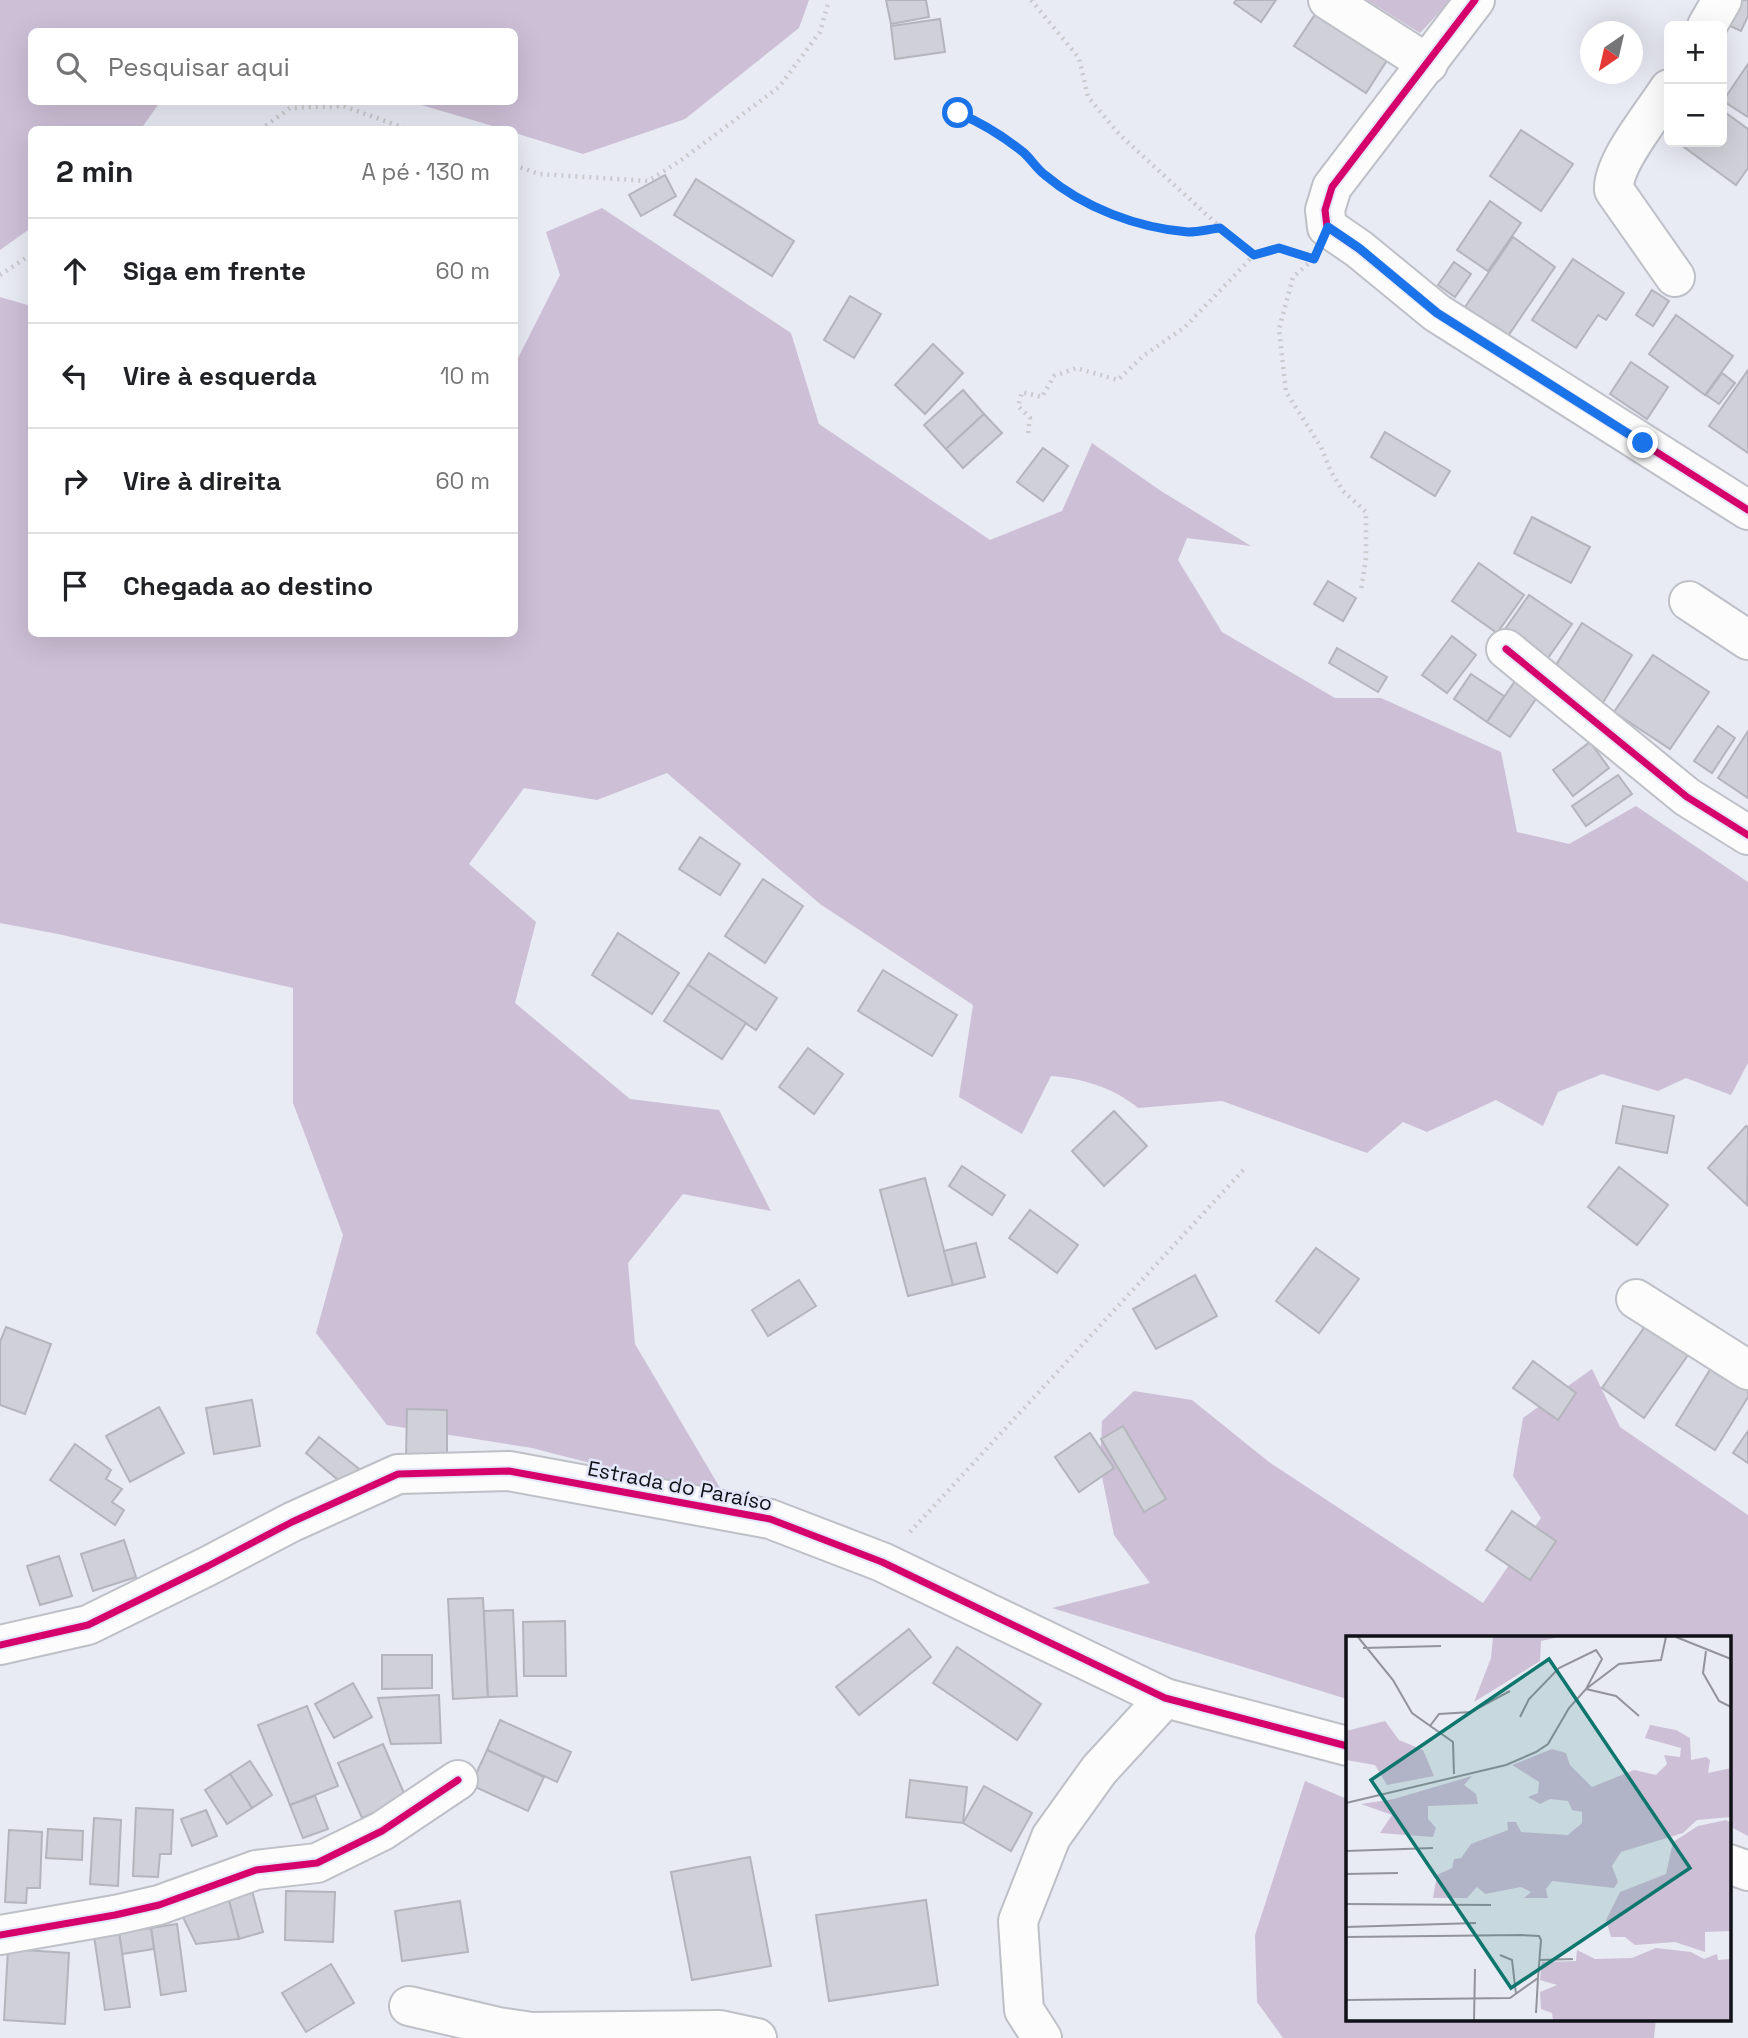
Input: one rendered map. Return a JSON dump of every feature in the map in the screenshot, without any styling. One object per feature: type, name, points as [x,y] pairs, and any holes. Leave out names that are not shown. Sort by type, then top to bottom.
[{"type":"street","points":[[1328,0],[1428,64]]},
{"type":"street","points":[[1475,0],[1332,187],[1325,210],[1328,227],[1359,248],[1437,313],[1748,510]]},
{"type":"street","points":[[1710,21],[1722,0]]},
{"type":"street","points":[[1664,97],[1624,157],[1614,182],[1614,190],[1675,277]]},
{"type":"street","points":[[1689,601],[1748,640]]},
{"type":"street","points":[[1506,649],[1687,796],[1748,835]]},
{"type":"street","points":[[1636,1298],[1748,1370]]},
{"type":"street","name":"Estrada do Paraíso","points":[[0,1645],[88,1625],[292,1522],[398,1474],[509,1471],[770,1519],[882,1562],[1165,1698],[1346,1746]]},
{"type":"street","points":[[1042,2038],[1024,2010],[1018,1921],[1051,1837],[1099,1770],[1165,1698]]},
{"type":"street","points":[[0,1935],[159,1905],[256,1870],[317,1863],[382,1832],[458,1780]]},
{"type":"street","points":[[1730,1864],[1748,1871]]},
{"type":"street","points":[[409,2006],[498,2027],[533,2032],[720,2030],[757,2038]]},
{"type":"path","points":[[518,166],[539,174],[648,181],[680,161],[779,87],[820,32],[829,0]]},
{"type":"path","points":[[1031,0],[1079,58],[1088,97],[1120,135],[1220,228],[1254,255]]},
{"type":"path","points":[[265,126],[290,108],[343,106],[399,126]]},
{"type":"path","points":[[943,117],[958,113],[975,120],[1025,154],[1044,175],[1111,214],[1153,226],[1191,232],[1220,228]]},
{"type":"path","points":[[1028,433],[1030,418],[1018,406],[1022,392],[1042,397],[1054,376],[1076,368],[1118,380],[1143,356],[1185,327],[1254,255],[1279,248],[1314,259],[1293,277],[1279,329],[1286,393],[1321,447],[1331,472],[1343,491],[1366,512],[1366,558],[1362,590]]},
{"type":"path","points":[[0,275],[28,257]]},
{"type":"path","points":[[882,1562],[1246,1167]]},
{"type":"shaded area","points":[[0,0],[809,0],[799,28],[685,119],[583,154],[518,134],[518,126],[493,126],[421,105],[518,105],[518,28],[28,28],[28,105],[158,105],[143,126],[28,126],[28,230],[0,250]]},
{"type":"shaded area","points":[[1367,0],[1451,0],[1420,33]]},
{"type":"shaded area","points":[[602,208],[791,333],[819,424],[990,540],[1062,511],[1092,443],[1161,491],[1251,546],[1187,538],[1178,560],[1222,632],[1335,698],[1381,698],[1501,752],[1517,832],[1569,844],[1636,806],[1748,882],[1748,1063],[1731,1095],[1686,1078],[1658,1091],[1602,1074],[1558,1092],[1543,1126],[1496,1100],[1427,1132],[1403,1122],[1367,1153],[1222,1101],[1138,1108],[1097,1085],[1051,1076],[1022,1134],[959,1097],[973,1005],[820,904],[667,773],[597,800],[524,788],[469,864],[536,922],[515,1003],[630,1099],[719,1110],[771,1211],[683,1194],[628,1263],[635,1344],[726,1498],[532,1448],[387,1425],[316,1333],[343,1235],[293,1103],[293,988],[0,923],[0,297],[28,305],[28,637],[518,637],[518,358],[560,275],[546,232]]},
{"type":"shaded area","points":[[1592,1369],[1620,1427],[1748,1515],[1748,1836],[1730,1827],[1730,1636],[1346,1636],[1346,1699],[1052,1608],[1150,1583],[1114,1535],[1100,1467],[1102,1421],[1134,1391],[1192,1400],[1269,1462],[1483,1603],[1541,1518],[1513,1476],[1523,1418]]},
{"type":"shaded area","points":[[1305,1781],[1346,1799],[1346,2021],[1656,2021],[1654,2038],[1283,2038],[1257,2002],[1255,1935]]},
{"type":"building","points":[[886,0],[926,0],[929,17],[891,24]]},
{"type":"building","points":[[1236,0],[1276,0],[1261,22],[1234,3]]},
{"type":"building","points":[[1730,0],[1748,0],[1748,16],[1741,31],[1727,25],[1727,21],[1719,21]]},
{"type":"building","points":[[1322,4],[1393,51],[1366,93],[1294,46]]},
{"type":"building","points":[[940,19],[945,52],[895,59],[891,26]]},
{"type":"building","points":[[1748,64],[1748,117],[1727,104],[1727,95]]},
{"type":"building","points":[[1727,114],[1748,129],[1748,168],[1736,185],[1684,147],[1727,147]]},
{"type":"building","points":[[1521,130],[1573,164],[1541,211],[1490,176]]},
{"type":"building","points":[[665,175],[676,196],[641,216],[629,195]]},
{"type":"building","points":[[696,179],[794,241],[772,276],[674,215]]},
{"type":"building","points":[[1490,201],[1521,223],[1488,271],[1457,250]]},
{"type":"building","points":[[1513,237],[1555,267],[1508,336],[1465,307]]},
{"type":"building","points":[[1573,259],[1624,293],[1606,320],[1598,315],[1576,348],[1532,320]]},
{"type":"building","points":[[1454,262],[1471,274],[1455,297],[1438,285]]},
{"type":"building","points":[[1652,290],[1669,301],[1653,326],[1636,315]]},
{"type":"building","points":[[850,296],[881,314],[854,358],[824,340]]},
{"type":"building","points":[[1676,315],[1733,356],[1705,395],[1649,354]]},
{"type":"building","points":[[933,344],[963,373],[925,414],[895,385]]},
{"type":"building","points":[[1631,362],[1668,387],[1647,419],[1610,394]]},
{"type":"building","points":[[1748,370],[1748,453],[1709,426]]},
{"type":"building","points":[[1722,373],[1735,383],[1719,404],[1706,395]]},
{"type":"building","points":[[963,390],[984,414],[946,449],[924,425]]},
{"type":"building","points":[[984,414],[1002,433],[963,468],[946,449]]},
{"type":"building","points":[[1385,432],[1450,471],[1435,496],[1371,457]]},
{"type":"building","points":[[1043,448],[1068,466],[1043,501],[1017,482]]},
{"type":"building","points":[[1532,517],[1590,547],[1571,583],[1514,553]]},
{"type":"building","points":[[1479,563],[1524,595],[1497,633],[1452,601]]},
{"type":"building","points":[[1328,581],[1356,598],[1343,621],[1314,604]]},
{"type":"building","points":[[1529,595],[1572,624],[1545,662],[1503,632]]},
{"type":"building","points":[[1582,623],[1632,655],[1599,709],[1548,678]]},
{"type":"building","points":[[1452,636],[1476,655],[1447,693],[1422,675]]},
{"type":"building","points":[[1337,648],[1387,677],[1378,692],[1329,663]]},
{"type":"building","points":[[1653,655],[1709,692],[1670,749],[1614,712]]},
{"type":"building","points":[[1471,674],[1504,696],[1487,722],[1454,699]]},
{"type":"building","points":[[1517,678],[1540,693],[1510,737],[1487,722]]},
{"type":"building","points":[[1718,726],[1735,738],[1712,773],[1694,761]]},
{"type":"building","points":[[1748,731],[1748,798],[1718,778]]},
{"type":"building","points":[[1590,742],[1609,768],[1573,796],[1553,770]]},
{"type":"building","points":[[1618,775],[1632,794],[1586,826],[1572,806]]},
{"type":"building","points":[[700,837],[740,864],[720,895],[679,869]]},
{"type":"building","points":[[763,879],[803,906],[765,963],[725,936]]},
{"type":"building","points":[[618,933],[679,973],[652,1014],[592,975]]},
{"type":"building","points":[[709,953],[777,998],[756,1030],[688,985]]},
{"type":"building","points":[[883,970],[957,1015],[932,1056],[858,1011]]},
{"type":"building","points":[[688,985],[746,1023],[722,1059],[664,1021]]},
{"type":"building","points":[[808,1048],[843,1074],[814,1114],[779,1087]]},
{"type":"building","points":[[1623,1106],[1674,1116],[1667,1153],[1616,1143]]},
{"type":"building","points":[[1114,1111],[1147,1146],[1104,1186],[1072,1151]]},
{"type":"building","points":[[1746,1126],[1748,1127],[1747,1205],[1708,1168]]},
{"type":"building","points":[[962,1166],[1005,1195],[992,1215],[949,1186]]},
{"type":"building","points":[[1619,1167],[1668,1205],[1637,1245],[1588,1207]]},
{"type":"building","points":[[925,1178],[953,1285],[908,1296],[880,1190]]},
{"type":"building","points":[[1030,1210],[1078,1245],[1057,1273],[1009,1238]]},
{"type":"building","points":[[976,1243],[985,1277],[953,1285],[944,1251]]},
{"type":"building","points":[[1316,1248],[1359,1279],[1319,1333],[1276,1301]]},
{"type":"building","points":[[1195,1275],[1217,1316],[1156,1349],[1133,1309]]},
{"type":"building","points":[[799,1280],[816,1306],[768,1336],[752,1310]]},
{"type":"building","points":[[1646,1325],[1688,1355],[1644,1418],[1602,1388]]},
{"type":"building","points":[[6,1327],[51,1344],[25,1414],[0,1405],[0,1342]]},
{"type":"building","points":[[1533,1361],[1576,1393],[1558,1420],[1513,1388]]},
{"type":"building","points":[[1713,1365],[1748,1387],[1748,1397],[1715,1450],[1676,1425]]},
{"type":"building","points":[[252,1400],[260,1446],[214,1454],[206,1408]]},
{"type":"building","points":[[159,1407],[184,1453],[130,1482],[106,1436]]},
{"type":"building","points":[[407,1409],[447,1410],[447,1458],[406,1458]]},
{"type":"building","points":[[1123,1426],[1166,1499],[1144,1512],[1101,1439]]},
{"type":"building","points":[[1748,1431],[1748,1463],[1733,1453]]},
{"type":"building","points":[[1090,1433],[1114,1468],[1079,1492],[1055,1457]]},
{"type":"building","points":[[319,1437],[363,1472],[349,1489],[306,1453]]},
{"type":"building","points":[[75,1444],[111,1470],[106,1479],[122,1489],[112,1502],[124,1510],[115,1525],[50,1480]]},
{"type":"building","points":[[1512,1511],[1556,1541],[1530,1580],[1486,1550]]},
{"type":"building","points":[[124,1540],[136,1577],[93,1591],[81,1554]]},
{"type":"building","points":[[59,1556],[72,1596],[40,1605],[27,1566]]},
{"type":"building","points":[[483,1598],[488,1697],[453,1699],[448,1599]]},
{"type":"building","points":[[513,1610],[517,1696],[488,1697],[484,1611]]},
{"type":"building","points":[[565,1621],[566,1676],[524,1676],[523,1622]]},
{"type":"building","points":[[909,1629],[931,1657],[859,1715],[836,1687]]},
{"type":"building","points":[[957,1647],[1041,1704],[1017,1740],[933,1683]]},
{"type":"building","points":[[382,1655],[432,1655],[432,1688],[382,1689]]},
{"type":"building","points":[[353,1683],[372,1717],[334,1738],[315,1704]]},
{"type":"building","points":[[439,1695],[441,1743],[391,1744],[378,1698]]},
{"type":"building","points":[[307,1706],[338,1786],[290,1805],[258,1725]]},
{"type":"building","points":[[500,1720],[571,1752],[557,1782],[487,1750]]},
{"type":"building","points":[[383,1744],[406,1798],[362,1818],[338,1763]]},
{"type":"building","points":[[487,1750],[544,1777],[528,1811],[471,1785]]},
{"type":"building","points":[[250,1761],[272,1795],[252,1808],[230,1774]]},
{"type":"building","points":[[230,1774],[252,1808],[227,1824],[205,1790]]},
{"type":"building","points":[[910,1780],[967,1787],[963,1823],[906,1817]]},
{"type":"building","points":[[984,1786],[1032,1813],[1011,1851],[963,1823]]},
{"type":"building","points":[[315,1796],[328,1829],[303,1838],[290,1805]]},
{"type":"building","points":[[136,1808],[173,1810],[171,1854],[160,1854],[158,1877],[133,1876]]},
{"type":"building","points":[[206,1810],[217,1836],[192,1846],[181,1819]]},
{"type":"building","points":[[94,1818],[121,1820],[118,1886],[90,1884]]},
{"type":"building","points":[[48,1829],[83,1831],[82,1860],[46,1858]]},
{"type":"building","points":[[9,1830],[42,1832],[40,1888],[27,1888],[26,1903],[5,1902]]},
{"type":"building","points":[[750,1857],[771,1966],[692,1980],[671,1872]]},
{"type":"building","points":[[250,1883],[263,1932],[239,1939],[226,1889]]},
{"type":"building","points":[[226,1889],[239,1939],[196,1944],[179,1909]]},
{"type":"building","points":[[286,1891],[335,1892],[333,1942],[285,1940]]},
{"type":"building","points":[[926,1900],[938,1985],[829,2001],[816,1915]]},
{"type":"building","points":[[460,1901],[468,1952],[402,1961],[395,1911]]},
{"type":"building","points":[[177,1924],[186,1991],[161,1995],[151,1928]]},
{"type":"building","points":[[151,1928],[154,1949],[122,1954],[119,1932]]},
{"type":"building","points":[[119,1932],[130,2007],[105,2010],[94,1936]]},
{"type":"building","points":[[8,1949],[69,1953],[65,2024],[4,2020]]},
{"type":"building","points":[[331,1964],[354,2003],[306,2032],[282,1993]]},
{"type":"cycle path","points":[[1475,0],[1332,187],[1325,210],[1327,227],[1359,249],[1437,313],[1748,510]]},
{"type":"cycle path","points":[[1506,649],[1687,797],[1748,835]]},
{"type":"cycle path","points":[[0,1645],[88,1625],[292,1522],[398,1474],[509,1471],[770,1519],[882,1562],[1165,1698],[1346,1746]]},
{"type":"cycle path","points":[[0,1935],[159,1905],[256,1870],[317,1863],[382,1831],[458,1780]]},
{"type":"route","points":[[958,113],[1001,136],[1025,154],[1044,175],[1111,214],[1153,226],[1191,232],[1220,228],[1254,255],[1279,248],[1314,259],[1328,227],[1359,248],[1437,313],[1643,443]]}]
